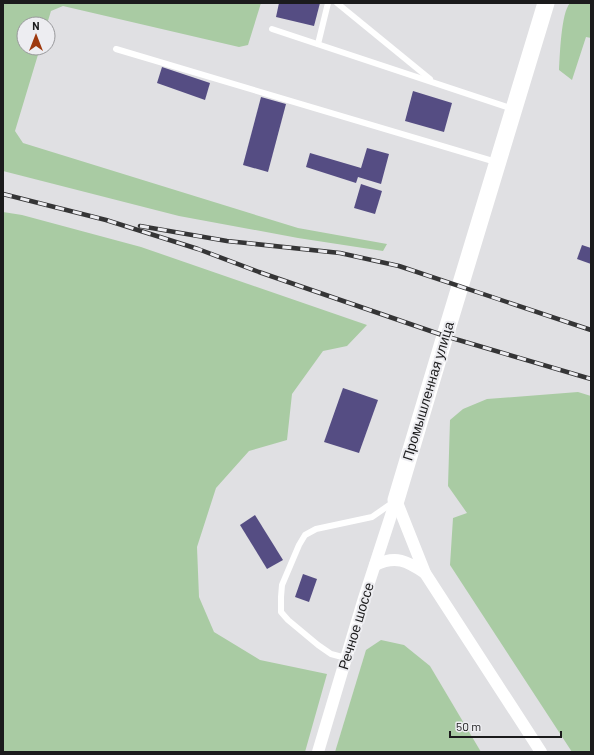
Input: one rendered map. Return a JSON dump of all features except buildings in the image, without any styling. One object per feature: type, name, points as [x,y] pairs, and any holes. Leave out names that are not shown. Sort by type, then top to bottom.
[{"type":"street","name":"Промышленная улица","points":[[396,500],[546,3]]},
{"type":"street","name":"Речное шоссе","points":[[318,752],[374,565],[396,500]]},
{"type":"street","points":[[396,500],[425,573],[541,752]]},
{"type":"street","points":[[374,565],[383,561],[398,560],[409,563],[425,573]]},
{"type":"lane","points":[[318,44],[328,3]]},
{"type":"lane","points":[[337,3],[434,82]]},
{"type":"lane","points":[[272,29],[514,109]]},
{"type":"lane","points":[[116,49],[498,162]]},
{"type":"lane","points":[[346,658],[331,654],[288,620],[281,612],[282,585],[299,545],[305,535],[316,529],[372,517],[396,500]]},
{"type":"green space","points":[[3,3],[261,3],[248,45],[239,47],[63,6],[51,11],[49,16],[16,16],[16,56],[38,56],[15,131],[23,143],[298,228],[387,244],[383,251],[298,238],[179,216],[3,171]]},
{"type":"green space","points":[[570,3],[591,3],[591,38],[586,37],[572,80],[559,70],[563,25],[567,8]]},
{"type":"green space","points":[[3,212],[22,215],[141,247],[367,325],[347,346],[323,351],[292,394],[287,440],[249,451],[216,488],[197,547],[199,597],[214,632],[260,660],[327,674],[305,752],[3,752]]},
{"type":"green space","points":[[578,392],[591,396],[591,752],[572,752],[450,565],[453,518],[467,513],[448,486],[450,420],[463,409],[487,399]]},
{"type":"green space","points":[[381,640],[404,645],[430,666],[481,752],[335,752],[366,650]]},
{"type":"railway","points":[[3,194],[106,220],[198,249],[259,272],[445,336],[591,379]]},
{"type":"railway","points":[[140,226],[227,241],[340,253],[399,266],[591,330]]}]
